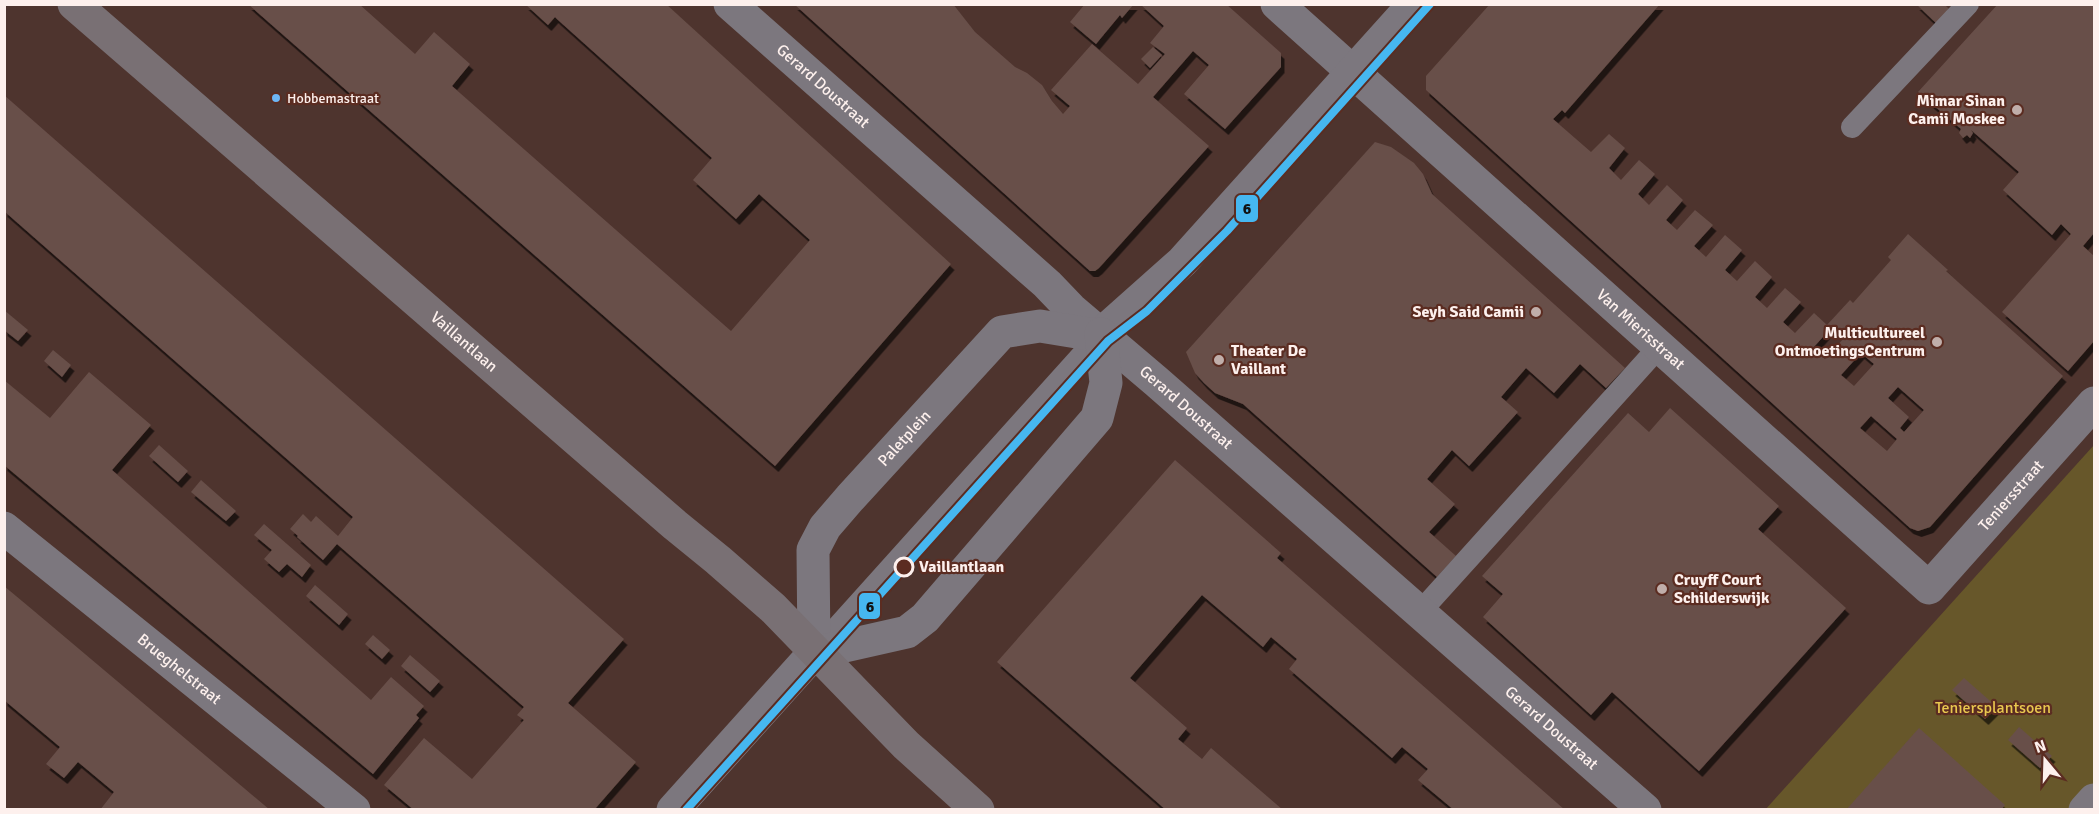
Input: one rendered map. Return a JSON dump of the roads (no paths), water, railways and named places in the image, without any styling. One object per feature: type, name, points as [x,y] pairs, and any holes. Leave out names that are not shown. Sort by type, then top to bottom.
[{"type":"main road","name":"Vaillantlaan","points":[[74,4],[773,608],[913,752],[978,810]]},
{"type":"street","name":"Gerard Doustraat","points":[[730,4],[1038,276],[1071,309],[1645,810]]},
{"type":"street","name":"Van Mierisstraat","points":[[1277,4],[1929,588]]},
{"type":"street","points":[[673,810],[814,652],[907,632],[925,618],[1097,418],[1107,383],[1101,333],[1182,262],[1414,4]]},
{"type":"street","name":"Paletplein","points":[[814,652],[813,550],[825,527],[858,489],[1002,332],[1040,326],[1089,334],[1101,333]]},
{"type":"street","name":"Teniersstraat","points":[[1929,588],[2094,403]]},
{"type":"street","name":"Brueghelstraat","points":[[4,528],[354,810]]},
{"type":"street","points":[[2085,810],[2094,800]]},
{"type":"lane","points":[[1852,127],[1968,4]]},
{"type":"lane","points":[[814,652],[1101,333]]},
{"type":"lane","points":[[1420,612],[1659,347]]},
{"type":"place","name":"Hobbemastraat","points":[[276,98]]},
{"type":"place","name":"Mimar Sinan Camii Moskee","points":[[2017,110]]},
{"type":"place","name":"Seyh Said Camii","points":[[1536,312]]},
{"type":"place","name":"Multicultureel OntmoetingsCentrum","points":[[1937,342]]},
{"type":"place","name":"Theater De Vaillant","points":[[1219,360]]},
{"type":"place","name":"Vaillantlaan","points":[[904,567]]},
{"type":"place","name":"Cruyff Court Schilderswijk","points":[[1662,589]]},
{"type":"park label","name":"Teniersplantsoen","points":[[1993,708]]}]
